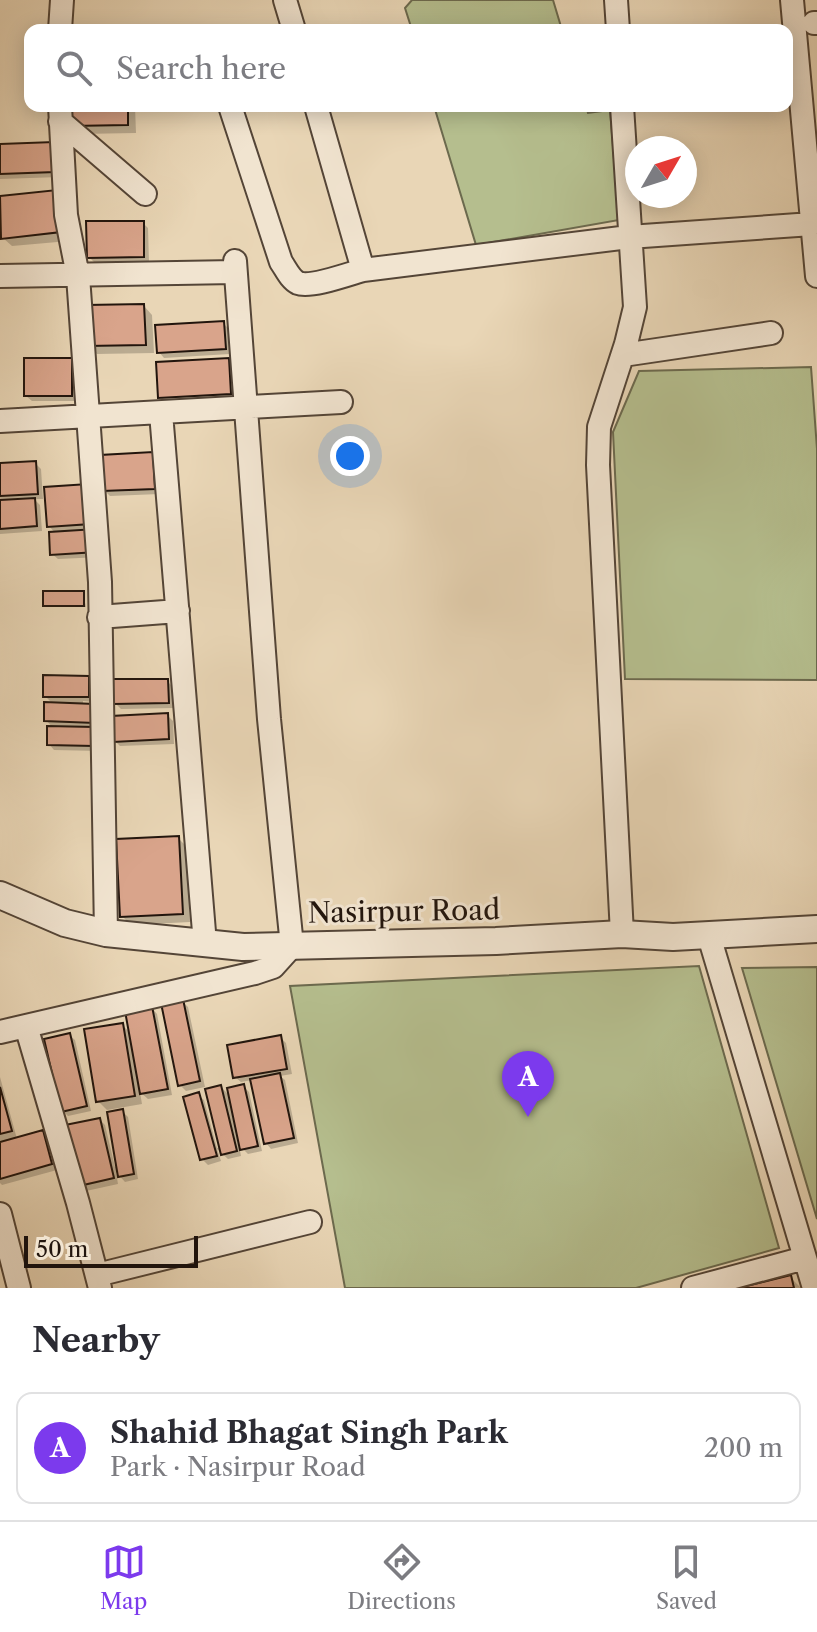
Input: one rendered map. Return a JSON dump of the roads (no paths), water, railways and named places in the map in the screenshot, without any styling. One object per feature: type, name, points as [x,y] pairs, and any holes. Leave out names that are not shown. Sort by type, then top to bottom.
[{"type":"street","points":[[60,24],[62,0]]},
{"type":"street","points":[[285,0],[292,24]]},
{"type":"street","points":[[616,0],[618,24]]},
{"type":"street","points":[[792,0],[817,276]]},
{"type":"street","points":[[232,112],[281,262],[296,282],[307,285],[363,270],[629,237],[812,224]]},
{"type":"street","points":[[318,112],[363,270]]},
{"type":"street","points":[[622,112],[635,307],[599,427],[598,453],[622,934]]},
{"type":"street","points":[[60,113],[145,194]]},
{"type":"street","points":[[60,113],[66,215],[78,276],[98,540],[106,933]]},
{"type":"street","points":[[0,276],[78,276],[235,267],[269,719],[292,946],[273,967],[255,973],[0,1032]]},
{"type":"street","points":[[623,355],[771,333]]},
{"type":"street","points":[[0,421],[341,402]]},
{"type":"street","points":[[161,413],[205,944]]},
{"type":"street","points":[[99,617],[178,611]]},
{"type":"street","name":"Nasirpur Road","points":[[0,895],[65,923],[106,933],[205,944],[292,946],[496,941],[622,934],[709,936],[817,929]]},
{"type":"street","points":[[709,936],[814,1288]]},
{"type":"street","points":[[26,1026],[98,1282],[310,1222]]},
{"type":"street","points":[[0,1214],[19,1288]]},
{"type":"street","points":[[693,1288],[805,1258]]},
{"type":"place","name":"Shahid Bhagat Singh Park","points":[[528,1117]]}]
